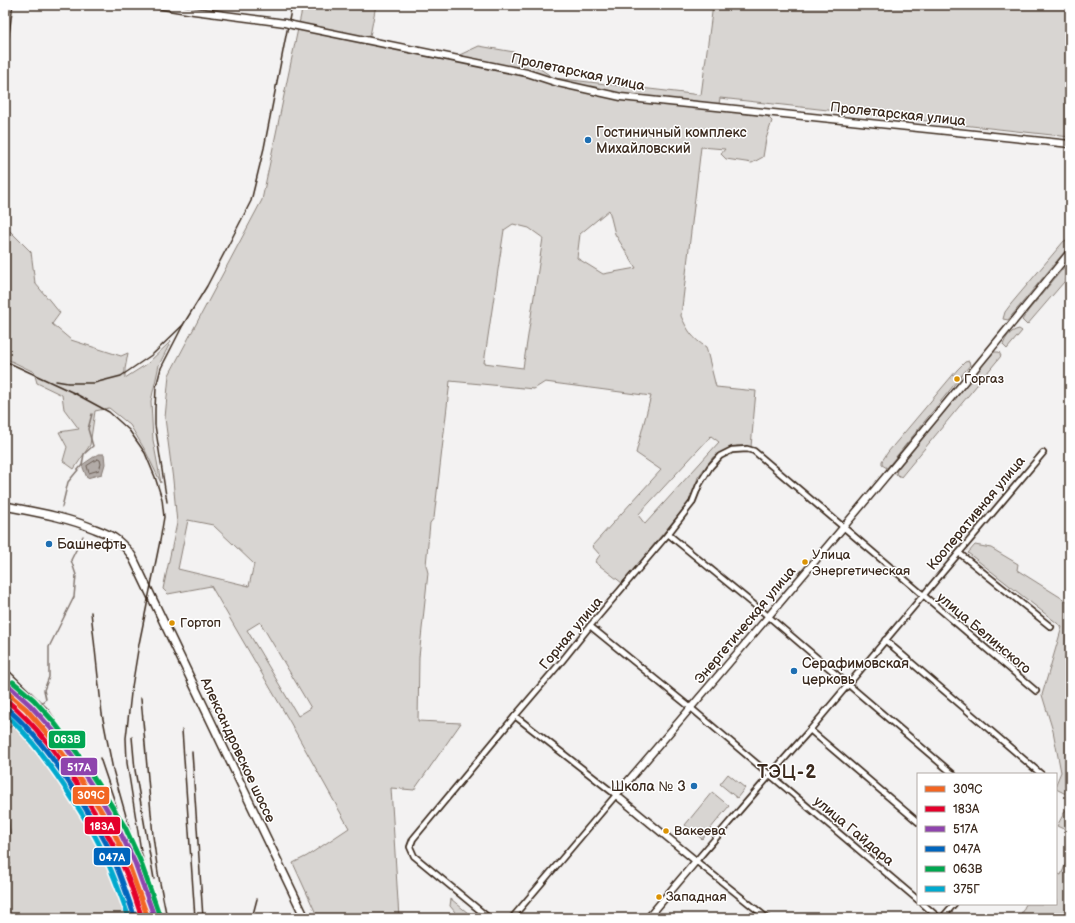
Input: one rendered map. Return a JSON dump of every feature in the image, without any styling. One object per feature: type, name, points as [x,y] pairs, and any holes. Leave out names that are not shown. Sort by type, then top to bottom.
[{"type":"main road","name":"Александровское шоссе","points":[[5,506],[68,520],[106,533],[124,546],[132,556],[304,918]]},
{"type":"street","points":[[5,36],[9,5]]},
{"type":"street","name":"Пролетарская улица","points":[[157,5],[288,24],[527,73],[558,83],[621,96],[1070,144]]},
{"type":"street","name":"Энергетическая улица","points":[[512,918],[843,527],[990,351],[1070,252]]},
{"type":"street","name":"Горная улица","points":[[489,918],[414,856],[410,847],[413,839],[562,662],[590,626],[692,504],[699,485],[710,467],[720,456],[732,450],[747,449],[754,451]]},
{"type":"street","name":"улица Белинского","points":[[754,451],[1036,691]]},
{"type":"street","name":"Кооперативная улица","points":[[648,918],[756,793],[770,774],[810,730],[1042,452]]},
{"type":"street","points":[[668,534],[768,616],[952,773]]},
{"type":"street","points":[[958,553],[1051,627]]},
{"type":"street","name":"улица Гайдара","points":[[590,626],[691,708],[917,899]]},
{"type":"street","points":[[885,640],[1040,773]]},
{"type":"street","points":[[515,716],[616,795],[767,918]]},
{"type":"street","points":[[810,730],[917,821]]},
{"type":"street","points":[[924,905],[941,918],[953,905]]},
{"type":"shaded area","points":[[303,5],[376,5],[369,41],[453,58],[479,46],[514,52],[554,78],[701,95],[713,5],[1070,5],[1070,137],[720,98],[718,110],[767,116],[772,121],[766,139],[763,157],[752,163],[726,159],[721,154],[725,149],[701,147],[681,316],[691,334],[706,347],[716,387],[756,391],[751,447],[737,446],[713,457],[698,477],[692,497],[685,507],[622,583],[595,562],[600,555],[592,546],[661,470],[636,453],[651,396],[545,382],[534,389],[450,381],[434,518],[430,523],[426,565],[428,573],[419,657],[418,721],[461,723],[414,790],[391,788],[399,918],[318,918],[293,863],[307,856],[349,828],[290,722],[211,586],[168,594],[163,589],[177,523],[165,418],[169,375],[262,200]],"holes":[[[609,210],[615,234],[636,268],[603,274],[577,258],[580,234]],[[513,224],[529,228],[543,238],[523,368],[484,363],[504,230]],[[711,436],[719,442],[645,524],[638,515]],[[188,520],[213,525],[254,564],[249,586],[178,569]],[[260,622],[311,708],[298,716],[247,630]]]},
{"type":"shaded area","points":[[5,226],[31,252],[35,283],[60,313],[52,324],[71,340],[121,356],[128,353],[125,378],[147,364],[171,341],[159,365],[151,401],[153,440],[161,483],[145,450],[130,425],[109,408],[95,411],[90,445],[74,469],[63,461],[67,447],[59,432],[79,429],[64,409],[62,395],[37,383],[34,372],[5,358]]},
{"type":"shaded area","points":[[1069,240],[1070,245],[1008,320],[1003,319],[1005,312],[1011,304],[1064,241]]},
{"type":"shaded area","points":[[1070,260],[1070,275],[1027,325],[1022,320]]},
{"type":"shaded area","points":[[1019,329],[1022,331],[1007,349],[1003,345],[1006,339],[1011,333]]},
{"type":"shaded area","points":[[994,352],[999,352],[1001,356],[901,477],[896,474],[897,470]]},
{"type":"shaded area","points":[[969,361],[970,365],[887,468],[882,465],[882,461],[888,452],[957,370],[965,362]]},
{"type":"shaded area","points":[[975,545],[991,548],[1018,564],[1017,570],[1070,602],[1070,796],[1057,790],[1057,782],[1061,772],[1053,731],[1042,695],[1062,627],[968,553]]},
{"type":"shaded area","points":[[5,710],[22,730],[72,799],[94,824],[128,894],[135,918],[5,918]]},
{"type":"shaded area","points":[[728,774],[745,788],[737,798],[720,784]]},
{"type":"shaded area","points":[[712,792],[729,806],[702,839],[685,825]]},
{"type":"shaded area","points":[[1070,802],[1070,832],[1057,826]]},
{"type":"shaded area","points":[[1070,854],[1070,901],[1062,918],[1019,918],[1026,905],[1057,905],[1057,873],[1061,875]]},
{"type":"shaded area","points":[[451,899],[474,918],[460,918],[450,906]]},
{"type":"water","points":[[98,454],[104,454],[105,464],[102,474],[87,478],[82,465]]},
{"type":"waterway","points":[[62,507],[68,482],[82,465],[84,454],[93,446],[88,429],[92,414]]},
{"type":"waterway","points":[[5,727],[6,730],[46,699],[44,690],[49,677],[49,647],[74,597],[76,575],[71,560],[83,536]]},
{"type":"waterway","points":[[5,810],[8,815],[10,834],[5,839]]},
{"type":"railway","points":[[56,381],[68,383],[94,383],[121,376],[153,354],[183,325],[207,286],[251,201],[264,148],[292,5]]},
{"type":"railway","points":[[167,502],[155,425],[156,387],[161,368],[183,325]]},
{"type":"railway","points":[[5,361],[74,393],[109,412],[129,430],[145,453],[162,499],[164,517],[139,644],[131,693],[126,738],[127,763],[141,851],[160,918]]},
{"type":"railway","points":[[91,612],[102,714],[113,770],[137,855]]},
{"type":"railway","points":[[5,667],[47,708],[73,743],[90,771],[122,834],[141,880],[153,918]]},
{"type":"railway","points":[[141,698],[153,836],[158,873],[167,918]]},
{"type":"railway","points":[[182,730],[195,918]]},
{"type":"railway","points":[[132,737],[135,770],[154,879]]},
{"type":"railway","points":[[192,752],[203,918]]},
{"type":"railway","points":[[100,758],[120,817]]},
{"type":"railway","points":[[5,854],[10,864]]},
{"type":"railway","points":[[252,918],[257,899]]},
{"type":"transit line","name":"063В","points":[[13,682],[34,700],[53,721],[78,754],[110,803],[125,827],[140,860],[159,914]]},
{"type":"transit line","name":"517А","points":[[9,686],[30,705],[57,735],[105,806],[119,830],[135,863],[154,916]]},
{"type":"transit line","name":"309С","points":[[5,691],[26,709],[52,739],[100,809],[114,833],[129,865],[148,918]]},
{"type":"transit line","name":"183А","points":[[5,699],[38,731],[82,792],[119,856],[142,918]]},
{"type":"transit line","name":"047А","points":[[5,707],[23,723],[47,751],[89,814],[112,856],[123,882],[135,918]]},
{"type":"transit line","name":"375Г","points":[[5,714],[20,728],[40,752],[87,822],[110,867],[129,918]]},
{"type":"place","name":"Гостиничный комплекс Михайловский","points":[[588,140]]},
{"type":"place","name":"Горгаз","points":[[957,379]]},
{"type":"place","name":"Башнефть","points":[[49,544]]},
{"type":"place","name":"Улица Энергетическая","points":[[805,562]]},
{"type":"place","name":"Гортоп","points":[[172,623]]},
{"type":"place","name":"Серафимовская церковь","points":[[794,671]]},
{"type":"place","name":"Школа № 3","points":[[694,786]]},
{"type":"place","name":"Вакеева","points":[[666,831]]},
{"type":"place","name":"Западная","points":[[659,897]]},
{"type":"district","name":"ТЭЦ-2","points":[[787,772]]}]
